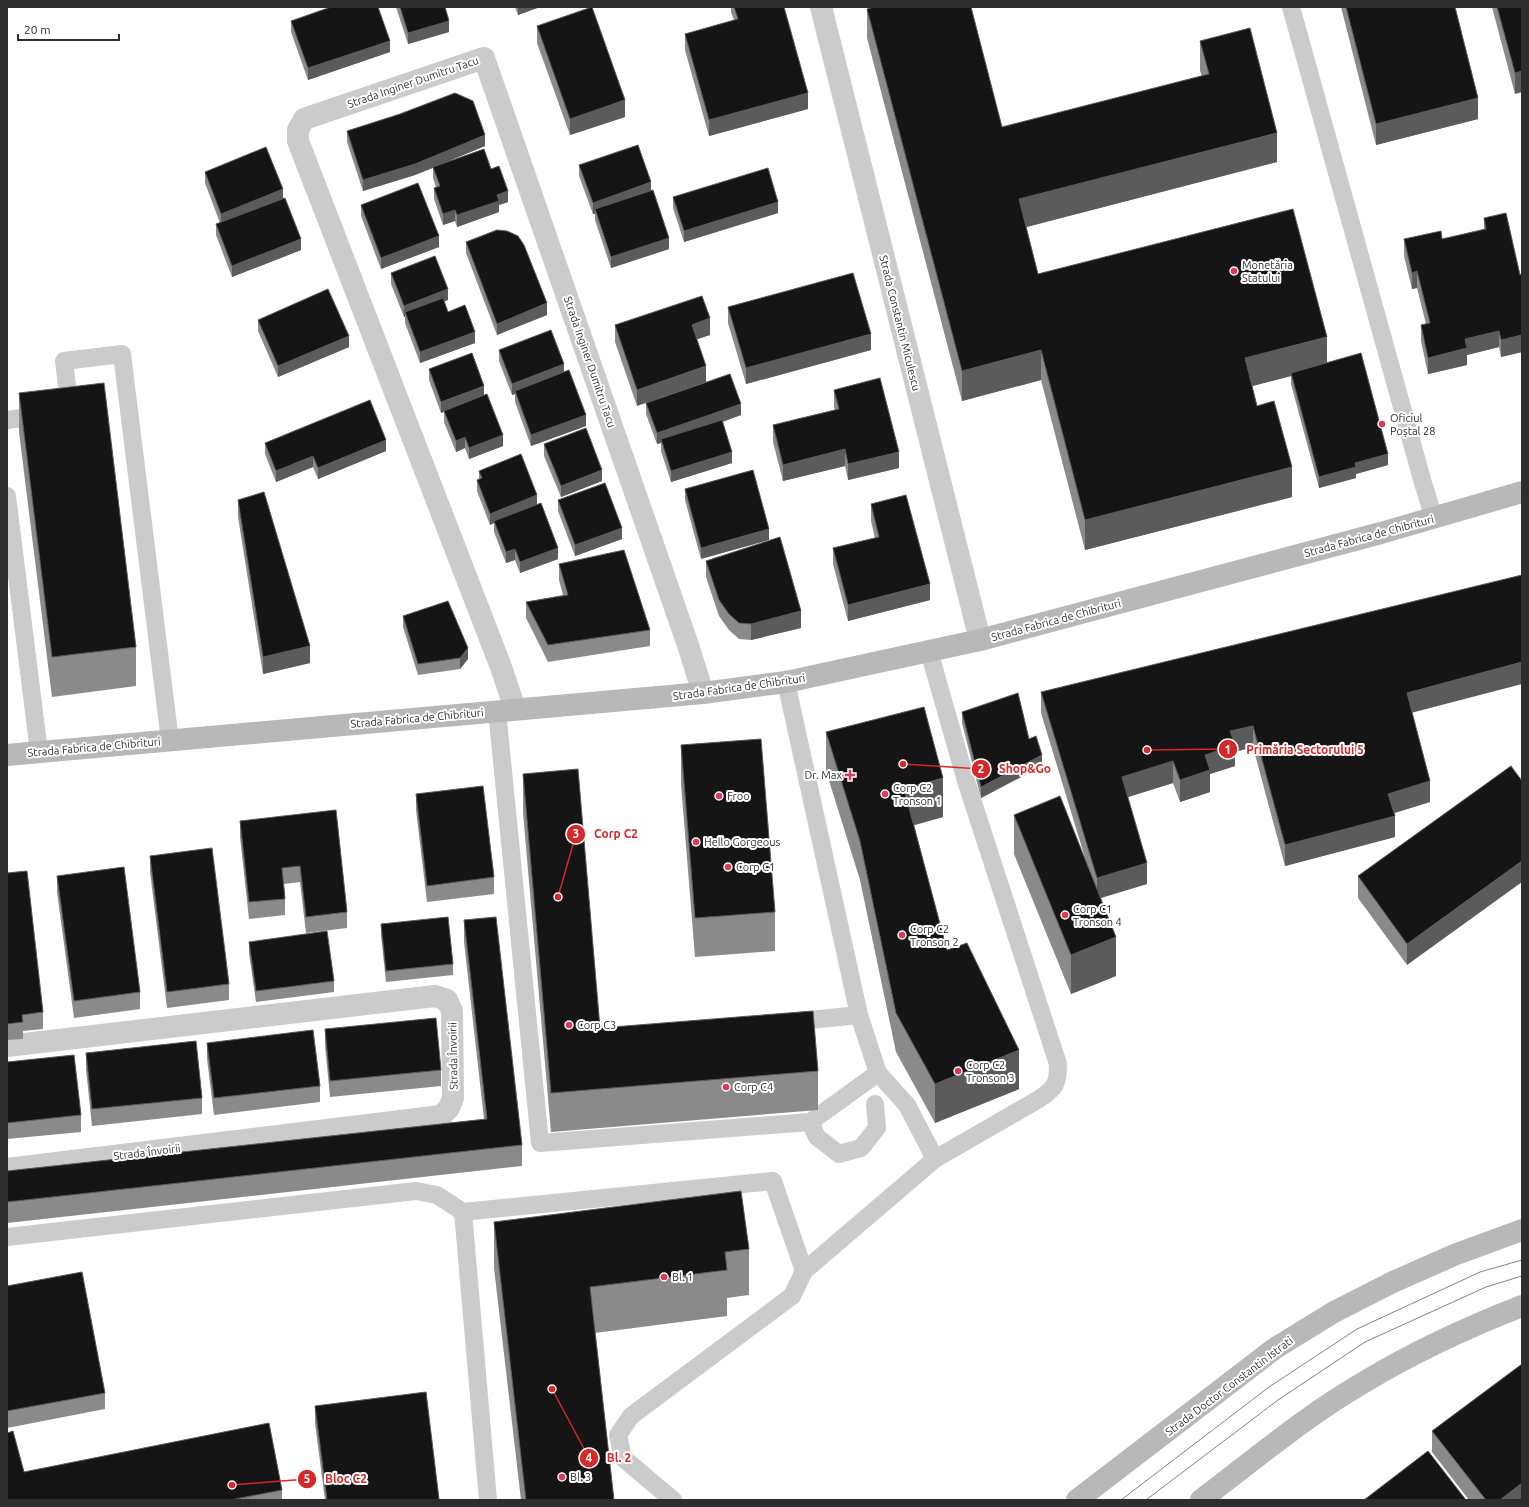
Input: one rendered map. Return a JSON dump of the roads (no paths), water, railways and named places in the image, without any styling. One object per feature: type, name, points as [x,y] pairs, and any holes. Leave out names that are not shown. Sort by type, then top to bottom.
[{"type":"street","name":"Strada Constantin Miculescu","points":[[821,7],[980,640]]},
{"type":"street","name":"Strada Inginer Dumitru Tacu","points":[[506,710],[501,667],[298,141],[298,130],[304,119],[484,58],[686,637],[703,693]]},
{"type":"street","name":"Strada Fabrica de Chibrituri","points":[[7,755],[703,693],[786,682],[980,640],[1373,536],[1522,492]]},
{"type":"street","name":"Strada Învoirii","points":[[7,1046],[435,996],[448,1000],[452,1012],[453,1098],[449,1108],[441,1116],[7,1169]]},
{"type":"street","name":"Strada Doctor Constantin Istrati","points":[[1077,1500],[1274,1349],[1327,1316],[1393,1282],[1454,1255],[1522,1230]]},
{"type":"street","points":[[1201,1500],[1310,1418],[1365,1381],[1416,1353],[1478,1323],[1522,1306]]},
{"type":"lane","points":[[1291,7],[1420,475],[1434,518]]},
{"type":"lane","points":[[7,420],[70,412],[64,362],[122,354],[170,740]]},
{"type":"lane","points":[[7,496],[39,752]]},
{"type":"lane","points":[[673,1500],[623,1458],[618,1435],[630,1416],[792,1296],[804,1271],[935,1159],[1039,1099],[1052,1090],[1058,1077],[1058,1064],[966,781],[929,651]]},
{"type":"lane","points":[[786,682],[860,1015],[878,1072],[907,1106],[935,1159]]},
{"type":"lane","points":[[506,710],[540,1143],[810,1122],[878,1072]]},
{"type":"lane","points":[[776,1023],[860,1015]]},
{"type":"lane","points":[[810,1122],[817,1137],[839,1154],[861,1148],[877,1128],[875,1104]]},
{"type":"lane","points":[[7,1237],[416,1191],[437,1195],[463,1212],[773,1181],[804,1271]]},
{"type":"lane","points":[[463,1212],[488,1500]]},
{"type":"tram line","points":[[1121,1500],[1269,1387],[1357,1329],[1480,1272],[1522,1260]]},
{"type":"tram line","points":[[1146,1500],[1278,1400],[1365,1342],[1486,1287],[1522,1276]]},
{"type":"place","name":"Monetăria Statului","points":[[1234,271]]},
{"type":"place","name":"Oficiul Poștal 28","points":[[1382,424]]},
{"type":"place","name":"Primăria Sectorului 5","points":[[1147,750]]},
{"type":"place","name":"Shop&Go","points":[[903,764]]},
{"type":"place","name":"Dr. Max","points":[[850,775]]},
{"type":"place","name":"Corp C2 Tronson 1","points":[[885,794]]},
{"type":"place","name":"Froo","points":[[719,796]]},
{"type":"place","name":"Hello Gorgeous","points":[[696,842]]},
{"type":"place","name":"Corp C1","points":[[728,867]]},
{"type":"place","name":"Corp C2","points":[[558,897]]},
{"type":"place","name":"Corp C1 Tronson 4","points":[[1065,915]]},
{"type":"place","name":"Corp C2 Tronson 2","points":[[902,935]]},
{"type":"place","name":"Corp C3","points":[[569,1025]]},
{"type":"place","name":"Corp C2 Tronson 3","points":[[958,1071]]},
{"type":"place","name":"Corp C4","points":[[726,1087]]},
{"type":"place","name":"Bl. 1","points":[[664,1277]]},
{"type":"place","name":"Bl. 2","points":[[552,1389]]},
{"type":"place","name":"Bl. 3","points":[[562,1477]]},
{"type":"place","name":"Bloc C2","points":[[232,1485]]}]
